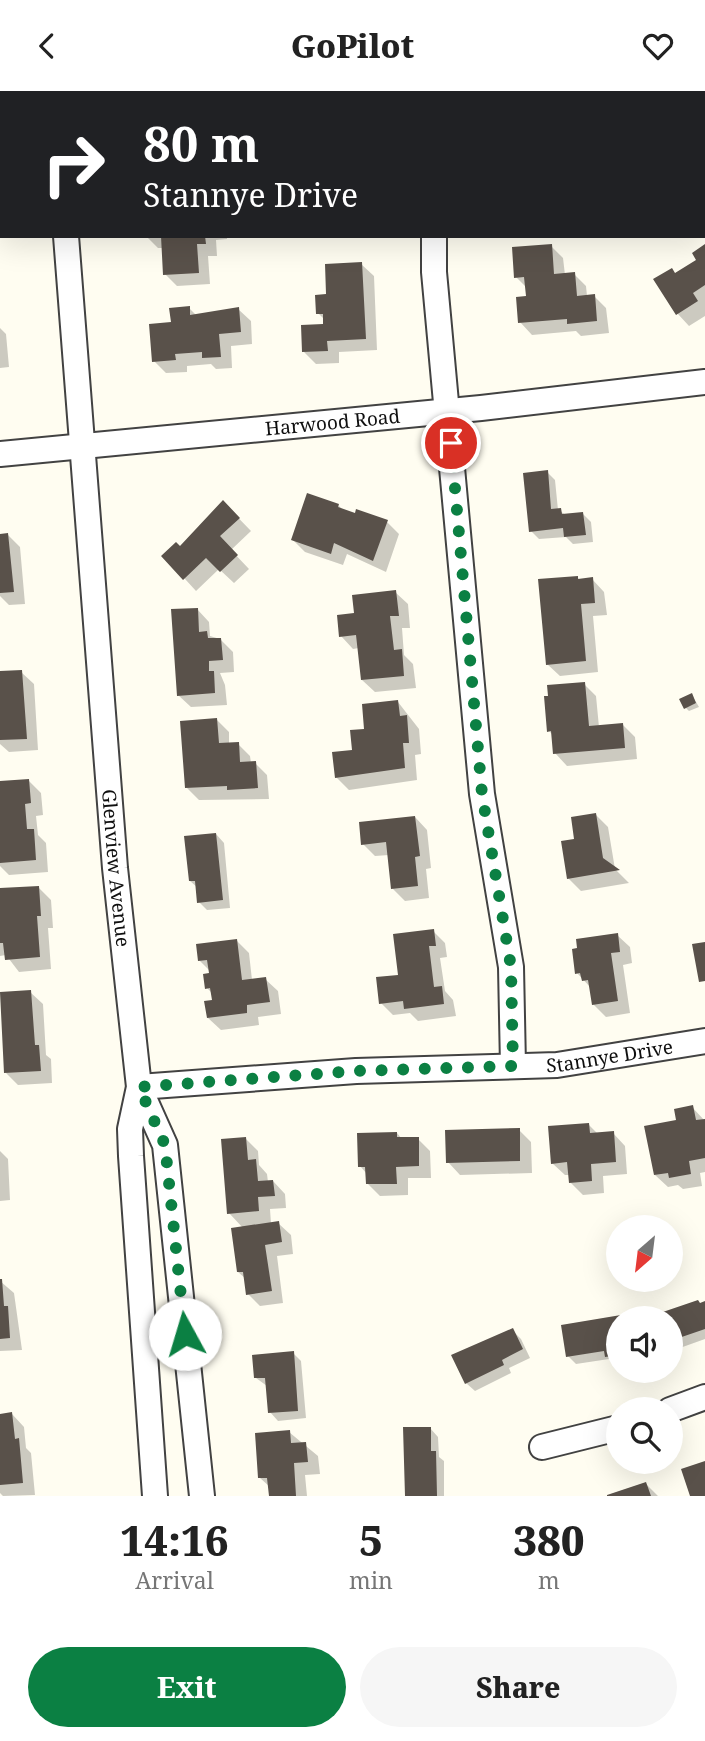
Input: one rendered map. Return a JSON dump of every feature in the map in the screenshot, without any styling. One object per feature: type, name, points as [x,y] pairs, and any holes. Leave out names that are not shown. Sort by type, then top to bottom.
[{"type":"street","name":"Glenview Avenue","points":[[66,238],[115,868],[139,1087],[130,1129],[131,1156],[155,1496]]},
{"type":"street","points":[[434,238],[434,272],[482,794],[511,967],[513,1066]]},
{"type":"street","name":"Harwood Road","points":[[0,454],[448,411],[705,382]]},
{"type":"street","name":"Stannye Drive","points":[[139,1087],[330,1072],[513,1066],[618,1057],[705,1041]]},
{"type":"street","points":[[139,1087],[165,1145],[202,1496]]},
{"type":"street","points":[[683,1405],[705,1397]]},
{"type":"street","points":[[542,1447],[606,1431]]},
{"type":"building","points":[[161,238],[205,238],[206,244],[197,244],[199,273],[163,275]]},
{"type":"building","points":[[552,244],[554,274],[575,272],[577,296],[595,294],[597,321],[567,324],[567,319],[518,323],[516,297],[526,296],[524,277],[514,278],[512,247]]},
{"type":"building","points":[[705,244],[705,285],[693,293],[698,301],[676,315],[653,279],[672,268],[675,273],[696,260],[692,253]]},
{"type":"building","points":[[362,262],[366,339],[327,341],[328,351],[302,352],[301,325],[323,324],[323,314],[316,314],[315,295],[326,294],[325,264]]},
{"type":"building","points":[[190,306],[190,315],[239,307],[241,332],[219,334],[221,357],[202,358],[202,352],[175,354],[176,360],[152,362],[149,324],[171,322],[169,308]]},
{"type":"building","points":[[548,470],[551,509],[561,508],[562,514],[583,512],[586,535],[564,537],[563,528],[529,532],[523,473]]},
{"type":"building","points":[[307,493],[339,504],[338,507],[355,513],[356,509],[388,520],[373,561],[334,543],[331,554],[291,540]]},
{"type":"building","points":[[223,500],[240,518],[220,536],[238,555],[220,572],[206,558],[183,580],[161,556],[176,542],[180,546]]},
{"type":"building","points":[[8,533],[14,592],[0,593],[0,534]]},
{"type":"building","points":[[578,576],[578,579],[593,577],[595,603],[581,604],[586,661],[546,665],[538,579]]},
{"type":"building","points":[[396,590],[399,616],[390,616],[394,650],[402,649],[404,676],[361,680],[356,635],[339,637],[337,615],[354,613],[352,595]]},
{"type":"building","points":[[198,608],[199,632],[207,631],[208,638],[221,638],[223,660],[209,661],[209,671],[214,671],[215,693],[177,696],[171,609]]},
{"type":"building","points":[[22,670],[27,739],[0,740],[0,671]]},
{"type":"building","points":[[585,682],[589,726],[623,723],[625,748],[553,754],[551,731],[547,732],[544,696],[548,696],[547,685]]},
{"type":"building","points":[[692,693],[696,703],[684,709],[679,699]]},
{"type":"building","points":[[398,700],[400,716],[407,715],[409,743],[403,743],[405,768],[335,778],[332,752],[352,750],[350,730],[364,729],[362,704]]},
{"type":"building","points":[[217,718],[219,743],[239,742],[240,762],[256,761],[258,788],[185,788],[180,721]]},
{"type":"building","points":[[29,779],[31,803],[25,804],[27,829],[34,829],[36,860],[0,863],[0,781]]},
{"type":"building","points":[[596,813],[603,858],[620,870],[567,879],[561,841],[574,839],[571,817]]},
{"type":"building","points":[[415,816],[420,856],[415,857],[418,886],[391,889],[386,842],[361,845],[359,822]]},
{"type":"building","points":[[216,833],[223,900],[197,903],[195,881],[189,881],[184,836]]},
{"type":"building","points":[[39,886],[41,916],[37,916],[40,957],[5,960],[3,943],[0,943],[0,888]]},
{"type":"building","points":[[434,929],[436,946],[429,946],[434,987],[442,986],[444,1004],[404,1009],[403,1001],[379,1004],[376,977],[398,975],[393,934]]},
{"type":"building","points":[[618,933],[620,952],[611,953],[618,1001],[592,1005],[588,980],[582,981],[580,973],[575,974],[572,949],[577,948],[576,939]]},
{"type":"building","points":[[237,939],[242,980],[266,977],[270,1002],[247,1005],[247,1013],[207,1018],[204,1001],[212,1000],[210,988],[205,989],[203,974],[209,973],[207,960],[198,961],[196,944]]},
{"type":"building","points":[[705,942],[705,981],[699,982],[692,944]]},
{"type":"building","points":[[31,990],[35,1045],[39,1045],[41,1071],[4,1073],[0,992]]},
{"type":"building","points":[[693,1105],[696,1120],[705,1119],[705,1158],[689,1161],[691,1174],[669,1178],[668,1173],[654,1175],[644,1126],[676,1120],[674,1109]]},
{"type":"building","points":[[589,1123],[590,1133],[614,1131],[616,1162],[591,1164],[592,1181],[569,1183],[567,1162],[551,1164],[548,1126]]},
{"type":"building","points":[[520,1128],[520,1161],[446,1163],[445,1130]]},
{"type":"building","points":[[397,1132],[397,1137],[419,1137],[419,1166],[396,1167],[397,1184],[366,1184],[365,1167],[358,1167],[357,1133]]},
{"type":"building","points":[[246,1137],[248,1160],[256,1159],[258,1181],[273,1180],[275,1196],[258,1197],[259,1211],[227,1214],[221,1139]]},
{"type":"building","points":[[279,1221],[282,1242],[265,1245],[272,1291],[246,1295],[243,1272],[237,1272],[231,1228]]},
{"type":"building","points":[[0,1279],[4,1306],[8,1306],[10,1338],[0,1339]]},
{"type":"building","points":[[698,1300],[700,1303],[705,1301],[705,1329],[683,1337],[683,1306],[680,1306]]},
{"type":"building","points":[[606,1318],[606,1357],[604,1351],[566,1357],[561,1325]]},
{"type":"building","points":[[513,1328],[523,1349],[502,1360],[504,1365],[465,1384],[451,1355]]},
{"type":"building","points":[[294,1351],[298,1411],[268,1413],[265,1378],[254,1378],[252,1355]]},
{"type":"building","points":[[12,1412],[15,1439],[19,1438],[23,1483],[0,1485],[0,1414]]},
{"type":"building","points":[[403,1427],[431,1427],[431,1451],[436,1451],[437,1496],[405,1496]]},
{"type":"building","points":[[290,1430],[291,1443],[306,1442],[308,1462],[294,1463],[296,1496],[269,1496],[267,1478],[258,1478],[255,1433]]},
{"type":"building","points":[[705,1461],[705,1496],[690,1496],[683,1468]]},
{"type":"building","points":[[646,1482],[651,1496],[607,1496],[607,1495]]},
{"type":"route","points":[[185,1334],[165,1145],[139,1087],[213,1079],[513,1066],[511,967],[482,794],[451,443]]}]
